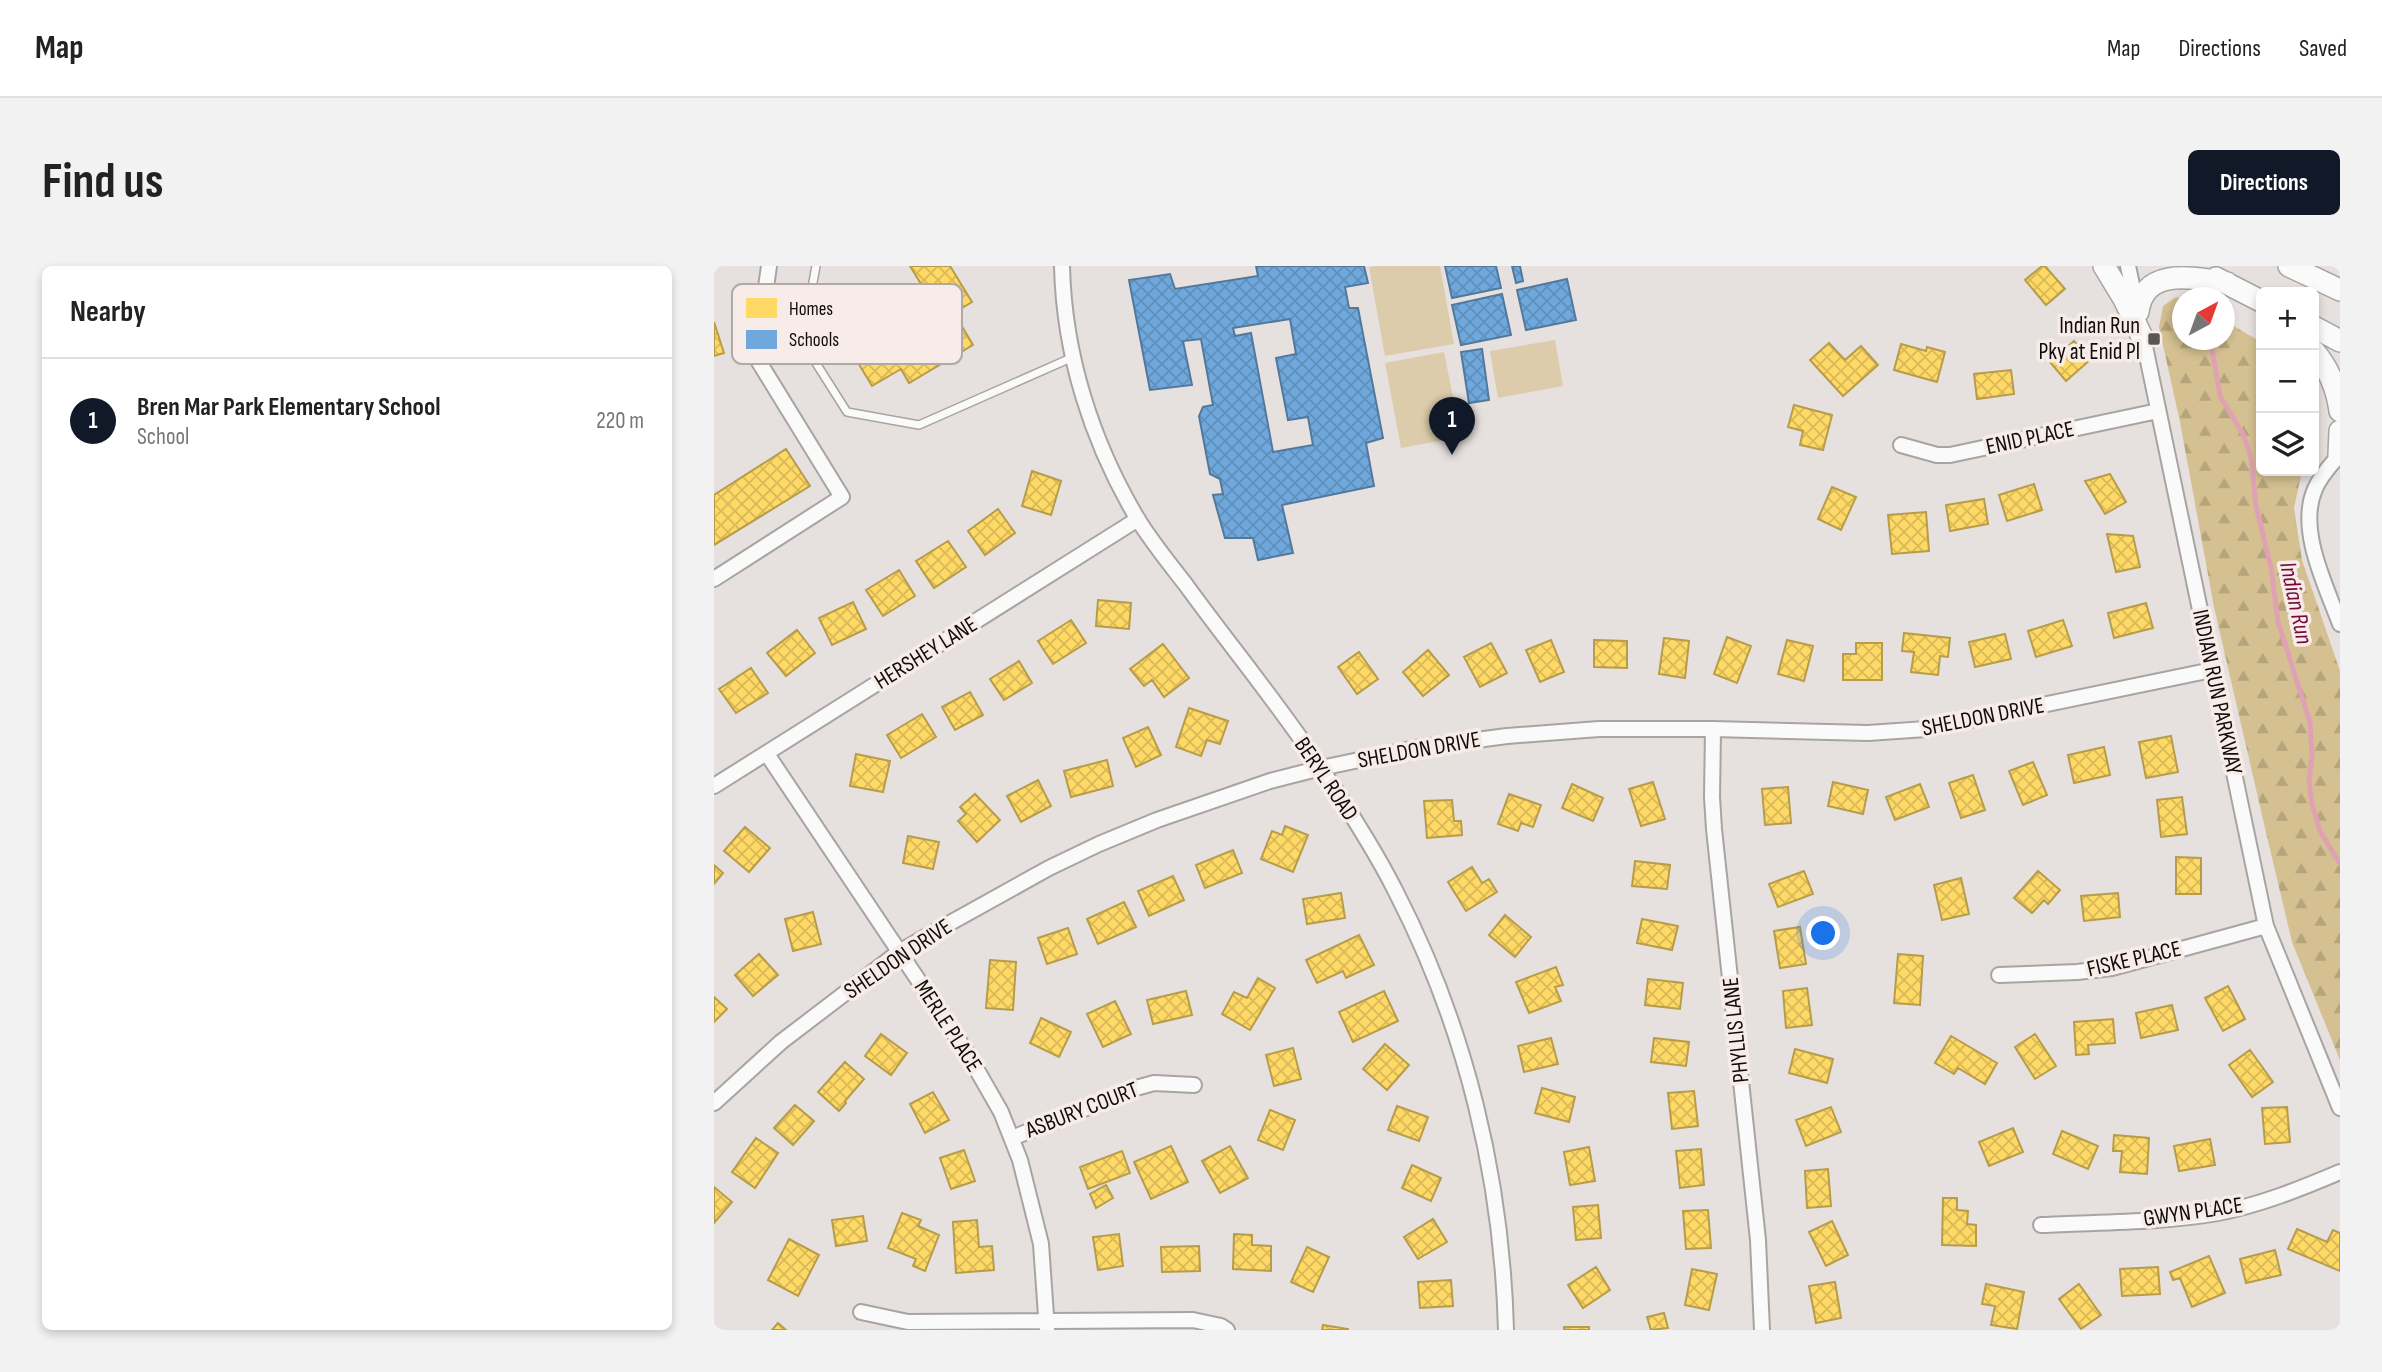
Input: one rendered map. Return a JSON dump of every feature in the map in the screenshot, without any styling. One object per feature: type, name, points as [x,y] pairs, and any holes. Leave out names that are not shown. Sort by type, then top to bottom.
[{"type":"main road","points":[[2104,266],[2143,339]]},
{"type":"main road","points":[[2190,266],[2256,299]]},
{"type":"main road","points":[[2289,266],[2340,290]]},
{"type":"main road","points":[[2138,312],[2139,302],[2147,289],[2168,276],[2184,276],[2227,284]]},
{"type":"main road","points":[[2319,330],[2340,341]]},
{"type":"main road","points":[[2319,357],[2334,383],[2340,411]]},
{"type":"main road","points":[[2340,431],[2340,454]]},
{"type":"street","points":[[766,284],[769,266]]},
{"type":"street","name":"BERYL ROAD","points":[[1062,266],[1071,358],[1098,440],[1138,519],[1321,768],[1396,892],[1427,956],[1454,1030],[1478,1109],[1492,1177],[1502,1252],[1506,1330]]},
{"type":"street","name":"INDIAN RUN PARKWAY","points":[[2128,266],[2266,926],[2340,1108]]},
{"type":"street","points":[[714,579],[842,496],[760,364]]},
{"type":"street","name":"ENID PLACE","points":[[1901,445],[1937,455],[1950,455],[2158,411]]},
{"type":"street","points":[[2340,454],[2314,491],[2309,518],[2312,543],[2340,624]]},
{"type":"street","name":"HERSHEY LANE","points":[[714,786],[1138,519]]},
{"type":"street","name":"SHELDON DRIVE","points":[[714,1103],[781,1042],[900,952],[1049,868],[1099,844],[1225,795],[1321,768],[1416,748],[1507,736],[1599,729],[1868,733],[1926,729],[2212,670]]},
{"type":"street","name":"PHYLLIS LANE","points":[[1713,729],[1714,829],[1758,1240],[1762,1330]]},
{"type":"street","name":"MERLE PLACE","points":[[767,754],[969,1056],[1000,1112],[1012,1138],[1030,1192],[1041,1244],[1047,1326]]},
{"type":"street","name":"FISKE PLACE","points":[[1998,975],[2112,968],[2266,926]]},
{"type":"street","name":"ASBURY COURT","points":[[1012,1138],[1136,1088],[1154,1083],[1194,1085]]},
{"type":"street","name":"GWYN PLACE","points":[[2041,1225],[2174,1219],[2219,1212],[2261,1202],[2340,1172]]},
{"type":"street","points":[[861,1312],[908,1322],[1047,1326],[1193,1320],[1221,1326],[1227,1330]]},
{"type":"lane","points":[[813,284],[816,266]]},
{"type":"lane","points":[[817,364],[847,412],[919,425],[1071,358]]},
{"type":"green space","points":[[2172,300],[2172,350],[2235,350],[2235,327],[2256,339],[2256,476],[2301,476],[2294,508],[2302,560],[2340,671],[2340,1060],[2292,942],[2214,607],[2180,422],[2159,327],[2163,306]]},
{"type":"shaded area","points":[[1440,266],[1454,344],[1385,356],[1369,267]]},
{"type":"shaded area","points":[[1555,340],[1563,386],[1498,398],[1490,351]]},
{"type":"shaded area","points":[[1444,352],[1461,437],[1401,448],[1385,363]]},
{"type":"building: Homes","points":[[910,266],[950,266],[961,284],[921,284]]},
{"type":"building: Homes","points":[[2045,266],[2065,289],[2046,305],[2025,280]]},
{"type":"building: Homes","points":[[962,286],[972,302],[962,308]]},
{"type":"building: Homes","points":[[714,322],[724,353],[714,356]]},
{"type":"building: Homes","points":[[962,326],[973,345],[962,352]]},
{"type":"building: Homes","points":[[2074,341],[2090,360],[2066,381],[2050,362]]},
{"type":"building: Homes","points":[[1829,343],[1845,360],[1861,346],[1878,365],[1843,396],[1810,360]]},
{"type":"building: Homes","points":[[1901,344],[1926,351],[1927,347],[1945,352],[1937,382],[1894,370]]},
{"type":"building: Homes","points":[[859,364],[941,364],[909,383],[901,369],[872,386]]},
{"type":"building: Homes","points":[[2011,370],[2014,394],[1977,399],[1974,374]]},
{"type":"building: Homes","points":[[1794,405],[1832,415],[1823,450],[1800,445],[1803,431],[1788,427]]},
{"type":"building: Homes","points":[[786,449],[810,486],[714,545],[714,495]]},
{"type":"building: Homes","points":[[1032,471],[1061,481],[1051,515],[1022,506]]},
{"type":"building: Homes","points":[[2110,474],[2126,502],[2105,514],[2085,481]]},
{"type":"building: Homes","points":[[2034,484],[2042,510],[2007,521],[1999,495]]},
{"type":"building: Homes","points":[[1832,487],[1856,497],[1841,530],[1818,519]]},
{"type":"building: Homes","points":[[1984,499],[1988,524],[1950,531],[1946,505]]},
{"type":"building: Homes","points":[[998,509],[1015,533],[985,555],[968,531]]},
{"type":"building: Homes","points":[[1926,512],[1929,551],[1892,554],[1888,515]]},
{"type":"building: Homes","points":[[2107,534],[2133,536],[2140,567],[2116,572]]},
{"type":"building: Homes","points":[[948,541],[966,567],[934,588],[916,561]]},
{"type":"building: Homes","points":[[899,570],[915,596],[883,616],[866,590]]},
{"type":"building: Homes","points":[[1098,600],[1131,603],[1129,629],[1096,626]]},
{"type":"building: Homes","points":[[853,602],[866,629],[832,645],[819,618]]},
{"type":"building: Homes","points":[[2146,603],[2153,628],[2114,638],[2108,613]]},
{"type":"building: Homes","points":[[1071,620],[1086,643],[1053,664],[1038,641]]},
{"type":"building: Homes","points":[[2063,620],[2072,646],[2036,657],[2028,631]]},
{"type":"building: Homes","points":[[797,630],[815,653],[786,676],[767,653]]},
{"type":"building: Homes","points":[[1904,633],[1950,638],[1948,657],[1940,656],[1938,675],[1911,672],[1914,652],[1902,651]]},
{"type":"building: Homes","points":[[2005,634],[2011,659],[1975,667],[1969,642]]},
{"type":"building: Homes","points":[[1727,637],[1751,646],[1737,683],[1714,674]]},
{"type":"building: Homes","points":[[1664,638],[1689,641],[1685,678],[1659,674]]},
{"type":"building: Homes","points":[[1551,640],[1564,672],[1540,682],[1526,650]]},
{"type":"building: Homes","points":[[1594,640],[1627,641],[1627,668],[1594,667]]},
{"type":"building: Homes","points":[[1787,640],[1813,646],[1804,681],[1778,674]]},
{"type":"building: Homes","points":[[1491,643],[1507,673],[1480,687],[1464,657]]},
{"type":"building: Homes","points":[[1856,643],[1882,643],[1882,680],[1843,680],[1843,654],[1856,654]]},
{"type":"building: Homes","points":[[1163,644],[1189,678],[1164,697],[1152,680],[1144,686],[1130,669]]},
{"type":"building: Homes","points":[[1428,650],[1449,675],[1423,696],[1403,672]]},
{"type":"building: Homes","points":[[1359,652],[1378,679],[1357,694],[1338,667]]},
{"type":"building: Homes","points":[[1019,661],[1032,683],[1004,700],[990,679]]},
{"type":"building: Homes","points":[[751,668],[768,693],[736,713],[719,689]]},
{"type":"building: Homes","points":[[970,692],[983,715],[955,730],[942,707]]},
{"type":"building: Homes","points":[[1189,708],[1228,721],[1220,744],[1207,740],[1201,756],[1176,747]]},
{"type":"building: Homes","points":[[922,714],[936,737],[901,758],[887,735]]},
{"type":"building: Homes","points":[[1148,727],[1161,755],[1136,767],[1123,738]]},
{"type":"building: Homes","points":[[2171,736],[2178,772],[2146,778],[2139,742]]},
{"type":"building: Homes","points":[[2104,747],[2110,775],[2074,783],[2068,755]]},
{"type":"building: Homes","points":[[856,754],[890,761],[883,792],[850,786]]},
{"type":"building: Homes","points":[[1107,760],[1113,786],[1071,797],[1064,771]]},
{"type":"building: Homes","points":[[2033,762],[2047,795],[2023,805],[2009,771]]},
{"type":"building: Homes","points":[[1973,775],[1985,810],[1961,818],[1949,783]]},
{"type":"building: Homes","points":[[1038,780],[1051,806],[1021,822],[1007,796]]},
{"type":"building: Homes","points":[[1653,782],[1665,819],[1641,826],[1629,789]]},
{"type":"building: Homes","points":[[1833,782],[1868,790],[1863,814],[1828,806]]},
{"type":"building: Homes","points":[[1572,784],[1603,798],[1593,821],[1562,808]]},
{"type":"building: Homes","points":[[1920,784],[1929,807],[1895,820],[1886,797]]},
{"type":"building: Homes","points":[[1788,787],[1791,823],[1765,825],[1762,789]]},
{"type":"building: Homes","points":[[975,794],[1000,820],[977,842],[958,821],[966,814],[960,807]]},
{"type":"building: Homes","points":[[1509,794],[1541,805],[1533,827],[1521,823],[1518,831],[1498,824]]},
{"type":"building: Homes","points":[[2182,797],[2187,834],[2161,837],[2157,800]]},
{"type":"building: Homes","points":[[1452,800],[1454,821],[1461,821],[1462,835],[1427,838],[1424,801]]},
{"type":"building: Homes","points":[[1285,826],[1308,835],[1293,872],[1261,859],[1272,831],[1282,835]]},
{"type":"building: Homes","points":[[745,827],[770,848],[749,872],[724,851]]},
{"type":"building: Homes","points":[[908,836],[939,842],[933,869],[903,863]]},
{"type":"building: Homes","points":[[1233,850],[1242,873],[1205,888],[1196,865]]},
{"type":"building: Homes","points":[[2176,857],[2201,858],[2201,894],[2176,894]]},
{"type":"building: Homes","points":[[1635,861],[1670,865],[1667,889],[1632,886]]},
{"type":"building: Homes","points":[[714,865],[723,873],[714,884]]},
{"type":"building: Homes","points":[[1472,867],[1482,883],[1489,879],[1497,892],[1466,911],[1448,882]]},
{"type":"building: Homes","points":[[1804,871],[1813,894],[1778,907],[1769,884]]},
{"type":"building: Homes","points":[[2038,871],[2060,890],[2048,904],[2044,900],[2032,913],[2014,898]]},
{"type":"building: Homes","points":[[1173,876],[1184,900],[1149,916],[1138,891]]},
{"type":"building: Homes","points":[[1961,878],[1969,914],[1942,920],[1934,885]]},
{"type":"building: Homes","points":[[1341,893],[1345,918],[1307,924],[1303,899]]},
{"type":"building: Homes","points":[[2118,893],[2120,917],[2084,921],[2081,896]]},
{"type":"building: Homes","points":[[1124,902],[1136,927],[1098,944],[1087,919]]},
{"type":"building: Homes","points":[[813,912],[821,944],[793,951],[785,919]]},
{"type":"building: Homes","points":[[1505,915],[1531,937],[1515,957],[1489,935]]},
{"type":"building: Homes","points":[[1642,919],[1678,926],[1672,950],[1637,943]]},
{"type":"building: Homes","points":[[1800,927],[1806,964],[1780,968],[1774,931]]},
{"type":"building: Homes","points":[[1068,928],[1077,954],[1047,964],[1038,938]]},
{"type":"building: Homes","points":[[1359,935],[1374,965],[1346,978],[1343,971],[1317,983],[1306,960]]},
{"type":"building: Homes","points":[[759,954],[778,975],[753,996],[735,975]]},
{"type":"building: Homes","points":[[1898,954],[1923,956],[1920,1005],[1894,1003]]},
{"type":"building: Homes","points":[[990,960],[1016,962],[1013,1010],[986,1008]]},
{"type":"building: Homes","points":[[1556,967],[1563,985],[1555,987],[1561,1001],[1529,1013],[1516,982]]},
{"type":"building: Homes","points":[[1258,978],[1275,988],[1250,1030],[1222,1014],[1234,992],[1247,998]]},
{"type":"building: Homes","points":[[1648,979],[1683,983],[1680,1009],[1645,1005]]},
{"type":"building: Homes","points":[[2228,986],[2245,1019],[2223,1031],[2205,998]]},
{"type":"building: Homes","points":[[1807,988],[1812,1025],[1786,1028],[1783,991]]},
{"type":"building: Homes","points":[[1186,991],[1192,1015],[1153,1024],[1147,1000]]},
{"type":"building: Homes","points":[[1384,991],[1398,1021],[1353,1042],[1339,1012]]},
{"type":"building: Homes","points":[[714,997],[727,1009],[714,1022]]},
{"type":"building: Homes","points":[[1115,1001],[1131,1034],[1103,1047],[1087,1014]]},
{"type":"building: Homes","points":[[2172,1005],[2178,1030],[2141,1038],[2136,1013]]},
{"type":"building: Homes","points":[[1041,1018],[1071,1032],[1059,1057],[1030,1043]]},
{"type":"building: Homes","points":[[2113,1019],[2115,1043],[2088,1045],[2089,1054],[2076,1055],[2074,1022]]},
{"type":"building: Homes","points":[[881,1034],[907,1053],[891,1075],[865,1056]]},
{"type":"building: Homes","points":[[2035,1034],[2056,1066],[2035,1079],[2015,1047]]},
{"type":"building: Homes","points":[[1951,1036],[1997,1063],[1985,1084],[1958,1068],[1954,1074],[1935,1063]]},
{"type":"building: Homes","points":[[1551,1038],[1558,1064],[1524,1072],[1518,1046]]},
{"type":"building: Homes","points":[[1654,1038],[1689,1042],[1686,1066],[1651,1062]]},
{"type":"building: Homes","points":[[1385,1044],[1409,1065],[1387,1090],[1363,1069]]},
{"type":"building: Homes","points":[[1293,1048],[1301,1079],[1274,1086],[1266,1055]]},
{"type":"building: Homes","points":[[1795,1049],[1833,1059],[1827,1083],[1789,1073]]},
{"type":"building: Homes","points":[[2250,1050],[2273,1082],[2252,1097],[2229,1065]]},
{"type":"building: Homes","points":[[845,1062],[864,1079],[839,1111],[818,1092]]},
{"type":"building: Homes","points":[[1542,1088],[1575,1097],[1569,1122],[1535,1113]]},
{"type":"building: Homes","points":[[1694,1091],[1698,1126],[1672,1129],[1668,1093]]},
{"type":"building: Homes","points":[[933,1092],[949,1120],[925,1133],[910,1104]]},
{"type":"building: Homes","points":[[795,1105],[814,1121],[793,1145],[774,1128]]},
{"type":"building: Homes","points":[[1397,1106],[1428,1117],[1419,1141],[1388,1130]]},
{"type":"building: Homes","points":[[1831,1107],[1841,1132],[1806,1146],[1796,1120]]},
{"type":"building: Homes","points":[[2287,1107],[2290,1142],[2265,1144],[2262,1108]]},
{"type":"building: Homes","points":[[1270,1110],[1295,1120],[1283,1150],[1258,1140]]},
{"type":"building: Homes","points":[[2013,1128],[2023,1152],[1989,1166],[1979,1142]]},
{"type":"building: Homes","points":[[2062,1131],[2098,1146],[2088,1169],[2053,1154]]},
{"type":"building: Homes","points":[[2114,1135],[2149,1138],[2147,1174],[2120,1172],[2122,1151],[2113,1151]]},
{"type":"building: Homes","points":[[756,1138],[778,1153],[755,1188],[732,1172]]},
{"type":"building: Homes","points":[[2210,1139],[2215,1165],[2179,1171],[2174,1146]]},
{"type":"building: Homes","points":[[1171,1146],[1188,1182],[1151,1199],[1134,1162]]},
{"type":"building: Homes","points":[[1230,1146],[1248,1178],[1220,1193],[1202,1161]]},
{"type":"building: Homes","points":[[1589,1147],[1595,1181],[1570,1185],[1564,1152]]},
{"type":"building: Homes","points":[[1701,1149],[1704,1185],[1680,1188],[1676,1151]]},
{"type":"building: Homes","points":[[964,1150],[975,1181],[951,1189],[940,1158]]},
{"type":"building: Homes","points":[[1122,1151],[1130,1173],[1088,1189],[1080,1167]]},
{"type":"building: Homes","points":[[1412,1165],[1441,1178],[1431,1201],[1402,1188]]},
{"type":"building: Homes","points":[[1828,1169],[1831,1206],[1807,1208],[1805,1171]]},
{"type":"building: Homes","points":[[1106,1185],[1113,1198],[1096,1208],[1090,1194]]},
{"type":"building: Homes","points":[[714,1187],[732,1202],[714,1223]]},
{"type":"building: Homes","points":[[1943,1198],[1957,1198],[1957,1210],[1968,1211],[1967,1224],[1976,1225],[1976,1246],[1942,1245]]},
{"type":"building: Homes","points":[[1598,1205],[1601,1238],[1576,1240],[1573,1207]]},
{"type":"building: Homes","points":[[1708,1210],[1711,1248],[1686,1249],[1683,1211]]},
{"type":"building: Homes","points":[[902,1213],[921,1220],[918,1226],[939,1235],[925,1271],[913,1266],[916,1259],[888,1248]]},
{"type":"building: Homes","points":[[863,1216],[867,1241],[836,1246],[832,1220]]},
{"type":"building: Homes","points":[[1433,1219],[1447,1242],[1418,1259],[1404,1237]]},
{"type":"building: Homes","points":[[977,1220],[979,1247],[992,1246],[994,1270],[956,1273],[953,1222]]},
{"type":"building: Homes","points":[[1832,1221],[1848,1255],[1826,1266],[1809,1232]]},
{"type":"building: Homes","points":[[2297,1229],[2327,1242],[2333,1230],[2340,1233],[2340,1271],[2288,1249]]},
{"type":"building: Homes","points":[[1119,1234],[1123,1266],[1098,1270],[1093,1237]]},
{"type":"building: Homes","points":[[1234,1234],[1252,1235],[1252,1245],[1271,1246],[1271,1271],[1233,1269]]},
{"type":"building: Homes","points":[[789,1239],[819,1255],[798,1296],[768,1280]]},
{"type":"building: Homes","points":[[1199,1246],[1200,1271],[1162,1272],[1161,1247]]},
{"type":"building: Homes","points":[[1307,1247],[1329,1257],[1313,1292],[1291,1282]]},
{"type":"building: Homes","points":[[2275,1250],[2281,1275],[2246,1283],[2240,1259]]},
{"type":"building: Homes","points":[[2209,1256],[2225,1293],[2192,1307],[2180,1278],[2173,1280],[2170,1272]]},
{"type":"building: Homes","points":[[1596,1267],[1610,1290],[1583,1308],[1568,1285]]},
{"type":"building: Homes","points":[[2158,1267],[2160,1294],[2122,1296],[2120,1269]]},
{"type":"building: Homes","points":[[1692,1269],[1717,1274],[1709,1310],[1685,1305]]},
{"type":"building: Homes","points":[[1451,1280],[1453,1306],[1420,1308],[1418,1282]]},
{"type":"building: Homes","points":[[1835,1282],[1841,1318],[1816,1323],[1809,1286]]},
{"type":"building: Homes","points":[[1986,1284],[2024,1292],[2017,1329],[1991,1325],[1995,1306],[1982,1304]]},
{"type":"building: Homes","points":[[2079,1284],[2101,1315],[2081,1329],[2059,1299]]},
{"type":"building: Homes","points":[[1664,1313],[1668,1328],[1651,1330],[1647,1317]]},
{"type":"building: Homes","points":[[778,1323],[786,1330],[772,1330]]},
{"type":"building: Homes","points":[[1323,1325],[1348,1329],[1348,1330],[1322,1330]]},
{"type":"building: Homes","points":[[1564,1327],[1589,1327],[1589,1330],[1564,1330]]},
{"type":"building: Schools","points":[[1256,266],[1364,266],[1368,283],[1345,287],[1349,308],[1358,308],[1383,438],[1366,443],[1374,486],[1282,505],[1293,553],[1258,560],[1253,538],[1225,538],[1213,495],[1223,494],[1220,479],[1210,474],[1199,416],[1203,407],[1213,405],[1201,339],[1183,341],[1192,385],[1150,390],[1129,280],[1170,274],[1175,289],[1258,276]],"holes":[[[1290,319],[1296,354],[1276,358],[1288,420],[1308,417],[1313,445],[1273,452],[1251,333],[1235,336],[1233,328]]]},
{"type":"building: Schools","points":[[1445,266],[1496,266],[1501,288],[1452,298]]},
{"type":"building: Schools","points":[[1512,266],[1520,266],[1523,281],[1516,283]]},
{"type":"building: Schools","points":[[1567,279],[1576,320],[1526,330],[1517,290]]},
{"type":"building: Schools","points":[[1502,294],[1511,335],[1461,345],[1452,305]]},
{"type":"building: Schools","points":[[1482,349],[1489,400],[1469,403],[1461,352]]},
{"type":"waterway","name":"Indian Run","points":[[2212,350],[2220,396],[2243,434],[2251,458],[2256,506],[2271,568],[2278,622],[2310,722],[2312,755],[2309,782],[2312,804],[2320,831],[2340,864]]},
{"type":"place","name":"Indian Run Pky at Enid Pl","points":[[2154,339]]},
{"type":"place","name":"Bren Mar Park Elementary School","points":[[1452,455]]}]
